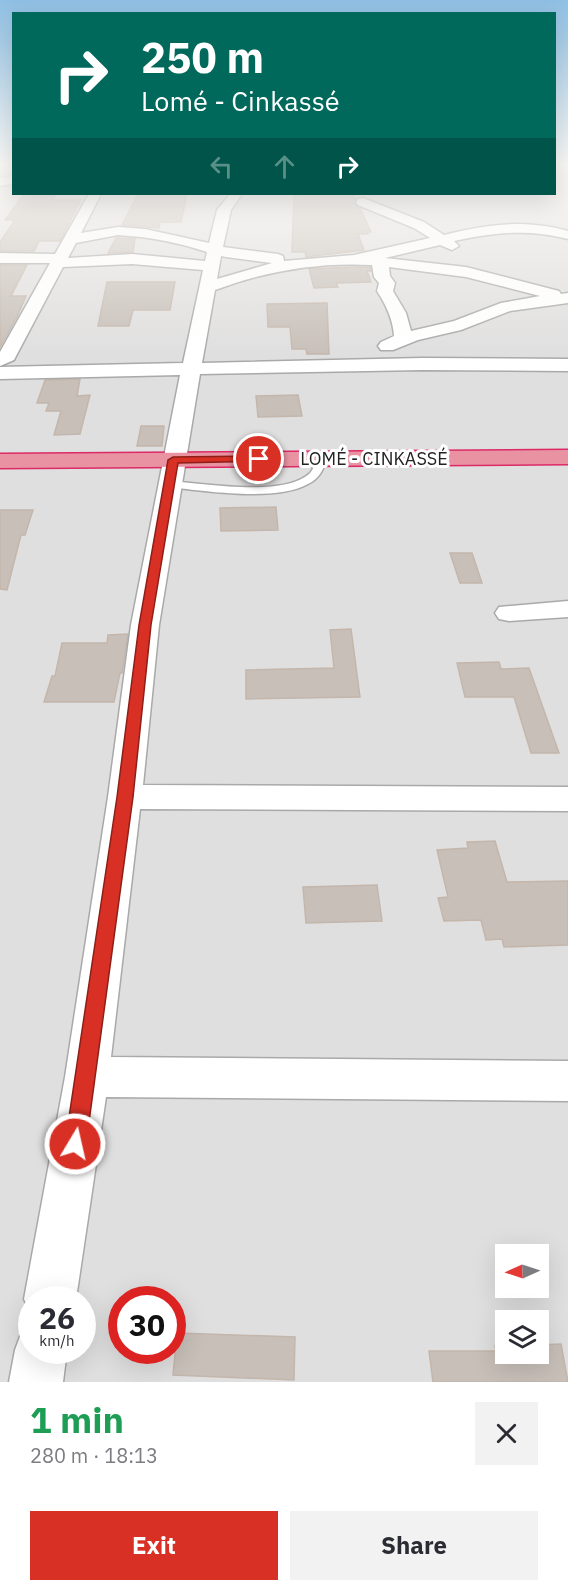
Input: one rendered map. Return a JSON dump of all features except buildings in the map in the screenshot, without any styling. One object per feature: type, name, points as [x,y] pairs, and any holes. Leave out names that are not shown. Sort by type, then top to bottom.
[{"type":"highway","name":"LOMÉ - CINKASSÉ","points":[[0,462],[171,472],[322,459],[568,457]]},
{"type":"street","points":[[0,360],[7,356],[77,227]]},
{"type":"street","points":[[105,227],[145,233],[180,227]]},
{"type":"street","points":[[52,1286],[87,1077],[125,797],[145,625],[171,472],[219,227]]},
{"type":"street","points":[[376,227],[382,250],[378,258],[382,278],[387,284],[385,291],[396,306],[403,329],[403,338]]},
{"type":"street","points":[[423,227],[517,284]]},
{"type":"street","points":[[0,258],[59,261],[132,260],[255,270],[306,262],[378,258],[483,228],[493,227]]},
{"type":"street","points":[[533,227],[568,235]]},
{"type":"street","points":[[72,239],[129,231]]},
{"type":"street","points":[[145,233],[212,268]]},
{"type":"street","points":[[212,268],[238,255],[306,262]]},
{"type":"street","points":[[378,258],[466,272],[568,298]]},
{"type":"street","points":[[353,366],[403,338],[454,327],[516,305],[568,298]]},
{"type":"street","points":[[0,373],[353,366],[568,365]]},
{"type":"street","points":[[510,613],[568,609]]},
{"type":"street","points":[[125,797],[568,799]]},
{"type":"street","points":[[87,1077],[568,1081]]},
{"type":"street","points":[[36,1382],[39,1364]]},
{"type":"shaded area","points":[[0,227],[568,227],[568,1382],[0,1382]]},
{"type":"route","points":[[75,1144],[87,1077],[125,797],[145,625],[173,460],[259,459]]}]
